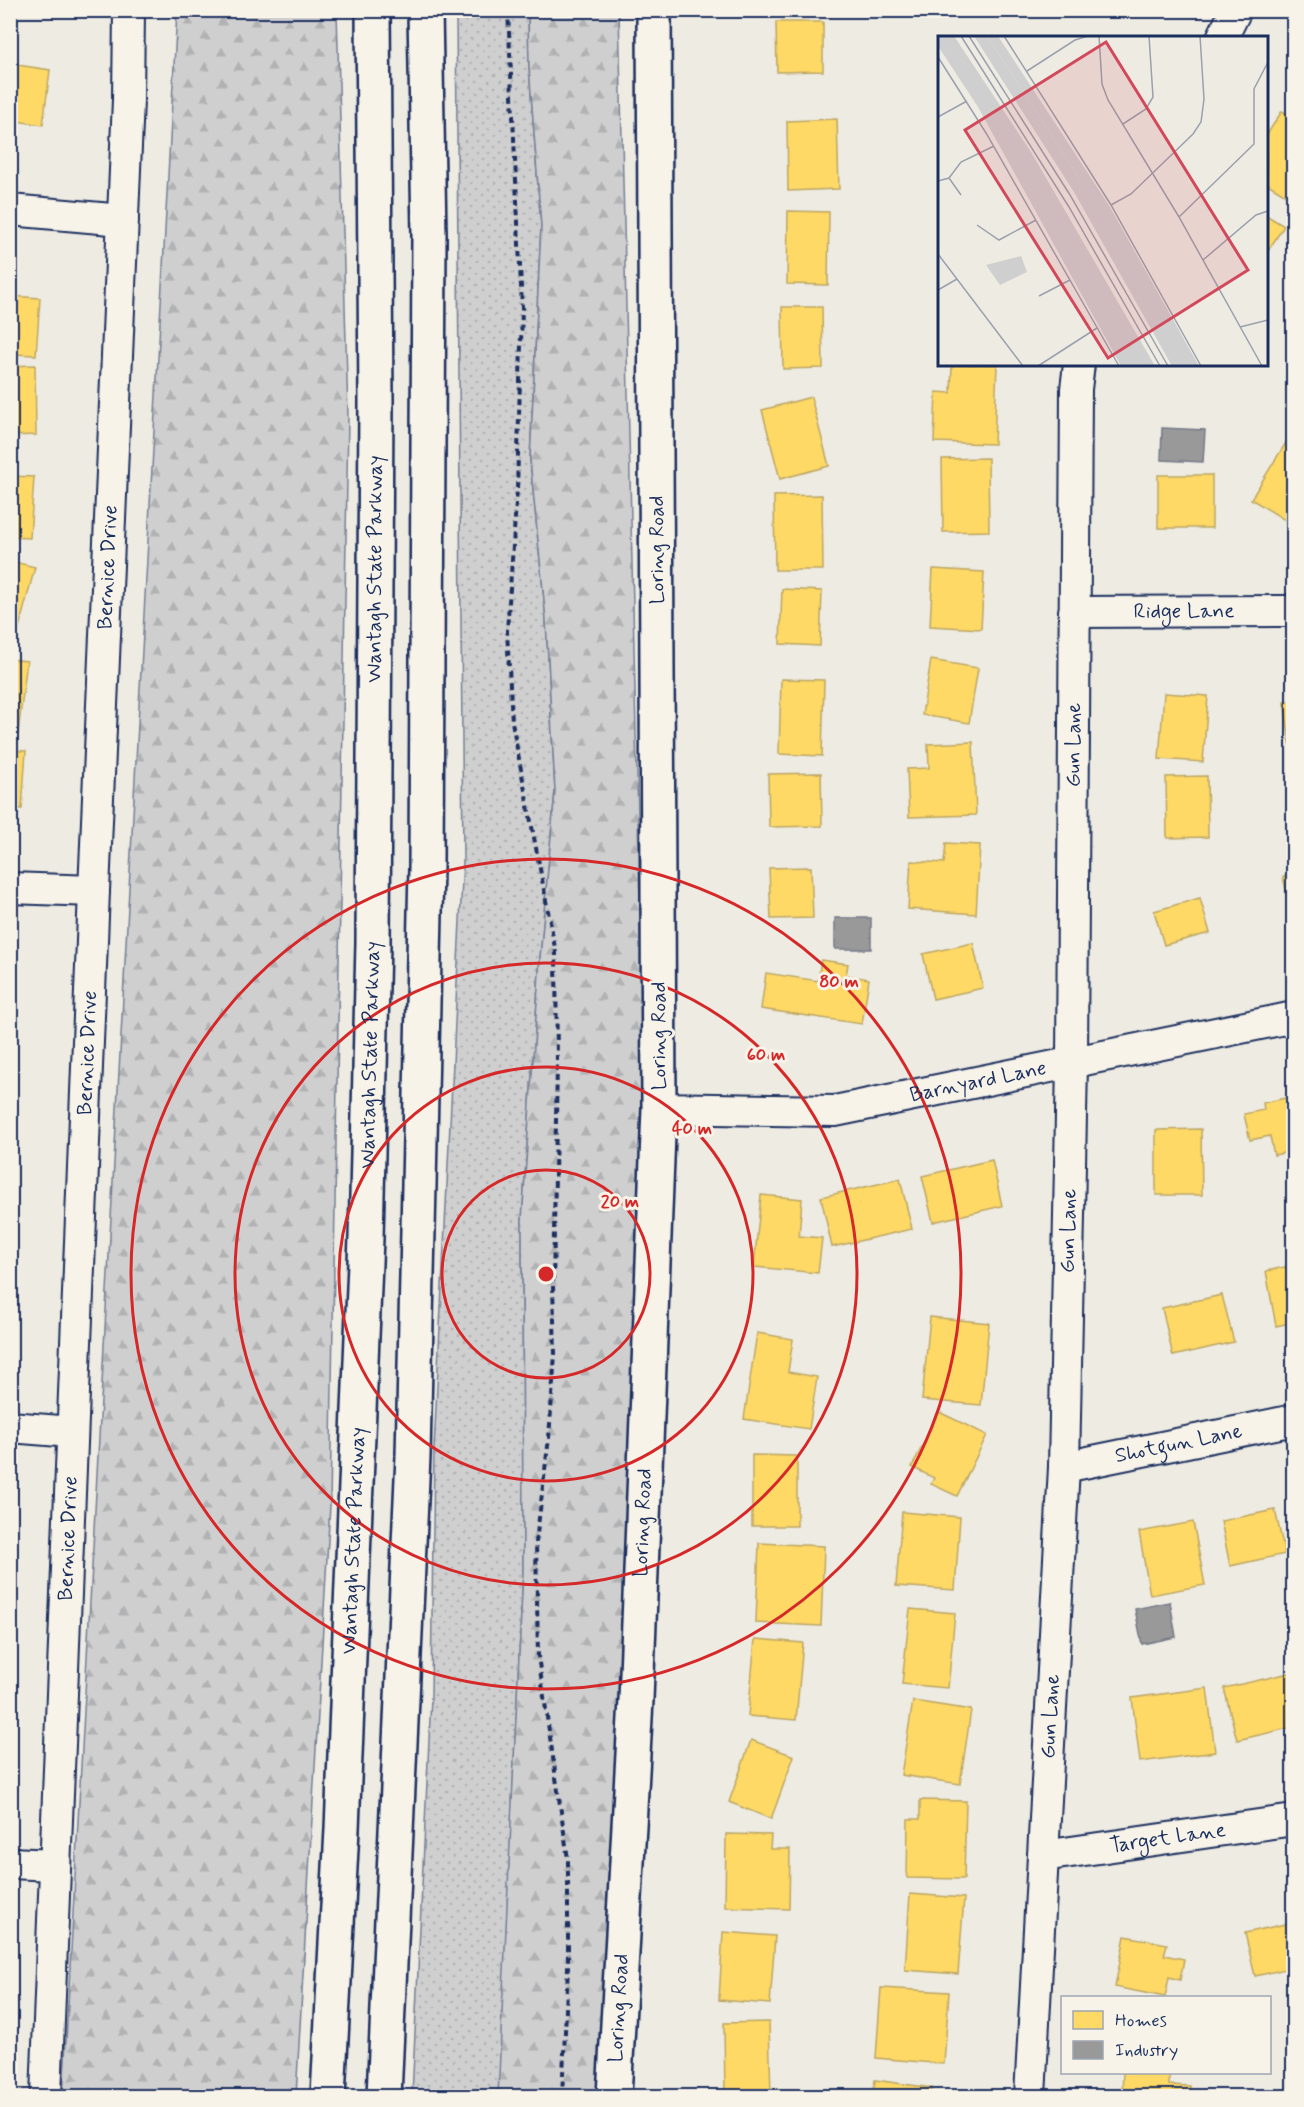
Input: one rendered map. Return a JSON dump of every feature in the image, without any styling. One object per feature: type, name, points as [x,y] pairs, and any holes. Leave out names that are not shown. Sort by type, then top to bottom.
[{"type":"main road","name":"Wantagh State Parkway","points":[[328,2097],[342,1829],[366,1250],[373,955],[376,423],[373,10]]},
{"type":"main road","points":[[384,2097],[413,1456],[426,868],[429,235],[425,10]]},
{"type":"main road","name":"Loring Road","points":[[614,2097],[636,1700],[659,1108],[654,10]]},
{"type":"street","name":"Bernice Drive","points":[[46,2097],[128,100],[129,10]]},
{"type":"street","points":[[1223,36],[1236,10]]},
{"type":"street","points":[[10,210],[123,220]]},
{"type":"street","name":"Gun Lane","points":[[1030,2097],[1064,1467],[1072,1064],[1076,389],[1079,366]]},
{"type":"street","name":"Ridge Lane","points":[[1074,612],[1288,611],[1293,609]]},
{"type":"street","points":[[10,888],[94,891]]},
{"type":"street","name":"Barnyard Lane","points":[[659,1108],[834,1111],[1293,1017]]},
{"type":"street","name":"Shotgun Lane","points":[[1064,1467],[1293,1420]]},
{"type":"street","points":[[10,1427],[72,1432]]},
{"type":"street","name":"Target Lane","points":[[1043,1856],[1293,1820]]},
{"type":"street","points":[[10,1863],[55,1865]]},
{"type":"path","points":[[508,10],[522,308],[517,489],[507,631],[512,722],[556,953],[557,1064],[553,1286],[555,1354],[549,1438],[536,1542],[538,1656],[568,1858],[568,1967],[562,2097]]},
{"type":"green space","points":[[177,11],[337,11],[348,417],[330,1505],[296,2096],[63,2096]]},
{"type":"green space","points":[[456,11],[528,11],[529,67],[541,226],[530,460],[546,620],[555,791],[540,958],[522,1220],[523,1570],[499,2088],[498,2096],[412,2096],[431,1698],[434,1449],[463,860]]},
{"type":"green space","points":[[528,11],[619,11],[645,1115],[601,2096],[498,2096],[523,1571],[522,1220],[540,958],[555,791],[546,620],[530,460],[541,226],[529,67]]},
{"type":"building: Homes","points":[[905,10],[979,10],[979,17],[905,15]]},
{"type":"building: Homes","points":[[776,22],[823,22],[823,71],[777,72]]},
{"type":"building: Homes","points":[[11,64],[50,70],[43,125],[10,120]]},
{"type":"building: Homes","points":[[1282,111],[1294,118],[1294,200],[1268,184],[1268,133]]},
{"type":"building: Homes","points":[[837,119],[839,189],[788,191],[787,121]]},
{"type":"building: Homes","points":[[788,211],[829,212],[828,285],[787,284]]},
{"type":"building: Homes","points":[[1268,216],[1284,226],[1268,251]]},
{"type":"building: Homes","points":[[10,296],[40,298],[36,355],[10,354]]},
{"type":"building: Homes","points":[[782,307],[822,307],[823,368],[783,369]]},
{"type":"building: Homes","points":[[35,365],[36,435],[10,436],[10,366]]},
{"type":"building: Homes","points":[[952,366],[997,366],[994,444],[934,442],[936,392],[951,393]]},
{"type":"building: Homes","points":[[811,397],[829,466],[780,479],[762,410]]},
{"type":"building: Homes","points":[[1292,433],[1294,435],[1293,525],[1251,499]]},
{"type":"building: Homes","points":[[988,458],[989,531],[943,532],[942,459]]},
{"type":"building: Homes","points":[[1158,475],[1212,475],[1212,528],[1158,528]]},
{"type":"building: Homes","points":[[10,476],[34,477],[30,538],[10,537]]},
{"type":"building: Homes","points":[[822,495],[823,570],[775,570],[774,496]]},
{"type":"building: Homes","points":[[10,561],[35,567],[17,635],[10,634]]},
{"type":"building: Homes","points":[[933,569],[984,572],[981,629],[930,626]]},
{"type":"building: Homes","points":[[782,589],[822,591],[820,646],[780,644]]},
{"type":"building: Homes","points":[[10,659],[27,661],[18,733],[10,732]]},
{"type":"building: Homes","points":[[931,660],[978,668],[969,723],[922,715]]},
{"type":"building: Homes","points":[[781,679],[824,680],[822,756],[779,754]]},
{"type":"building: Homes","points":[[1164,693],[1208,696],[1203,762],[1159,759]]},
{"type":"building: Homes","points":[[1294,701],[1294,748],[1291,748],[1284,702]]},
{"type":"building: Homes","points":[[973,742],[976,815],[909,817],[907,769],[929,768],[928,744]]},
{"type":"building: Homes","points":[[10,750],[26,751],[22,809],[10,808]]},
{"type":"building: Homes","points":[[821,773],[822,826],[769,827],[768,774]]},
{"type":"building: Homes","points":[[1207,776],[1208,837],[1167,838],[1166,777]]},
{"type":"building: Homes","points":[[946,843],[980,845],[976,914],[908,909],[911,861],[944,863]]},
{"type":"building: Homes","points":[[811,867],[813,918],[771,919],[769,868]]},
{"type":"building: Homes","points":[[1294,875],[1294,922],[1283,877]]},
{"type":"building: Homes","points":[[1200,898],[1210,933],[1164,945],[1154,911]]},
{"type":"building: Homes","points":[[973,943],[983,988],[933,999],[923,954]]},
{"type":"building: Homes","points":[[821,960],[848,964],[846,975],[869,979],[862,1024],[761,1009],[766,973],[818,981]]},
{"type":"building: Homes","points":[[1294,1096],[1294,1151],[1274,1155],[1270,1136],[1250,1140],[1244,1114],[1264,1110],[1263,1103]]},
{"type":"building: Homes","points":[[1201,1129],[1202,1195],[1156,1195],[1156,1130]]},
{"type":"building: Homes","points":[[992,1160],[1002,1206],[933,1222],[922,1176]]},
{"type":"building: Homes","points":[[900,1179],[912,1229],[832,1247],[821,1197]]},
{"type":"building: Homes","points":[[761,1195],[802,1199],[799,1236],[822,1238],[818,1273],[754,1267]]},
{"type":"building: Homes","points":[[1294,1265],[1294,1322],[1276,1326],[1266,1271]]},
{"type":"building: Homes","points":[[1222,1295],[1234,1342],[1173,1356],[1162,1308]]},
{"type":"building: Homes","points":[[930,1317],[989,1323],[981,1405],[922,1400]]},
{"type":"building: Homes","points":[[757,1333],[793,1339],[788,1372],[817,1377],[809,1429],[744,1419]]},
{"type":"building: Homes","points":[[939,1412],[987,1435],[957,1496],[931,1484],[934,1478],[912,1467]]},
{"type":"building: Homes","points":[[752,1455],[797,1456],[797,1526],[752,1526]]},
{"type":"building: Homes","points":[[1275,1510],[1285,1554],[1230,1566],[1221,1521]]},
{"type":"building: Homes","points":[[902,1512],[960,1517],[955,1590],[896,1586]]},
{"type":"building: Homes","points":[[1193,1522],[1205,1585],[1150,1595],[1139,1532]]},
{"type":"building: Homes","points":[[759,1543],[824,1546],[821,1626],[756,1623]]},
{"type":"building: Homes","points":[[910,1609],[955,1613],[948,1688],[902,1684]]},
{"type":"building: Homes","points":[[755,1639],[803,1643],[796,1720],[748,1716]]},
{"type":"building: Homes","points":[[1294,1672],[1294,1727],[1237,1740],[1224,1688]]},
{"type":"building: Homes","points":[[1207,1688],[1215,1752],[1140,1762],[1132,1698]]},
{"type":"building: Homes","points":[[913,1701],[971,1710],[960,1784],[901,1775]]},
{"type":"building: Homes","points":[[751,1740],[794,1756],[771,1819],[729,1802]]},
{"type":"building: Homes","points":[[920,1800],[966,1801],[964,1879],[907,1878],[908,1819],[920,1819]]},
{"type":"building: Homes","points":[[726,1834],[771,1835],[770,1849],[790,1849],[789,1909],[725,1907]]},
{"type":"building: Homes","points":[[910,1894],[964,1898],[958,1974],[905,1970]]},
{"type":"building: Homes","points":[[1294,1922],[1294,1967],[1255,1976],[1245,1933]]},
{"type":"building: Homes","points":[[723,1932],[775,1936],[770,2004],[719,2000]]},
{"type":"building: Homes","points":[[1125,1936],[1167,1944],[1164,1955],[1184,1959],[1180,1980],[1169,1977],[1165,1996],[1115,1987]]},
{"type":"building: Homes","points":[[881,1988],[949,1992],[944,2064],[876,2058]]},
{"type":"building: Homes","points":[[769,2022],[771,2096],[725,2096],[724,2023]]},
{"type":"building: Homes","points":[[1123,2074],[1169,2074],[1169,2085],[1190,2086],[1190,2096],[1122,2096]]},
{"type":"building: Homes","points":[[875,2080],[932,2088],[931,2096],[873,2096]]},
{"type":"building: Industry","points":[[1162,428],[1205,430],[1203,462],[1161,460]]},
{"type":"building: Industry","points":[[835,918],[871,918],[871,949],[835,949]]},
{"type":"building: Industry","points":[[1170,1602],[1176,1637],[1142,1644],[1135,1609]]}]
